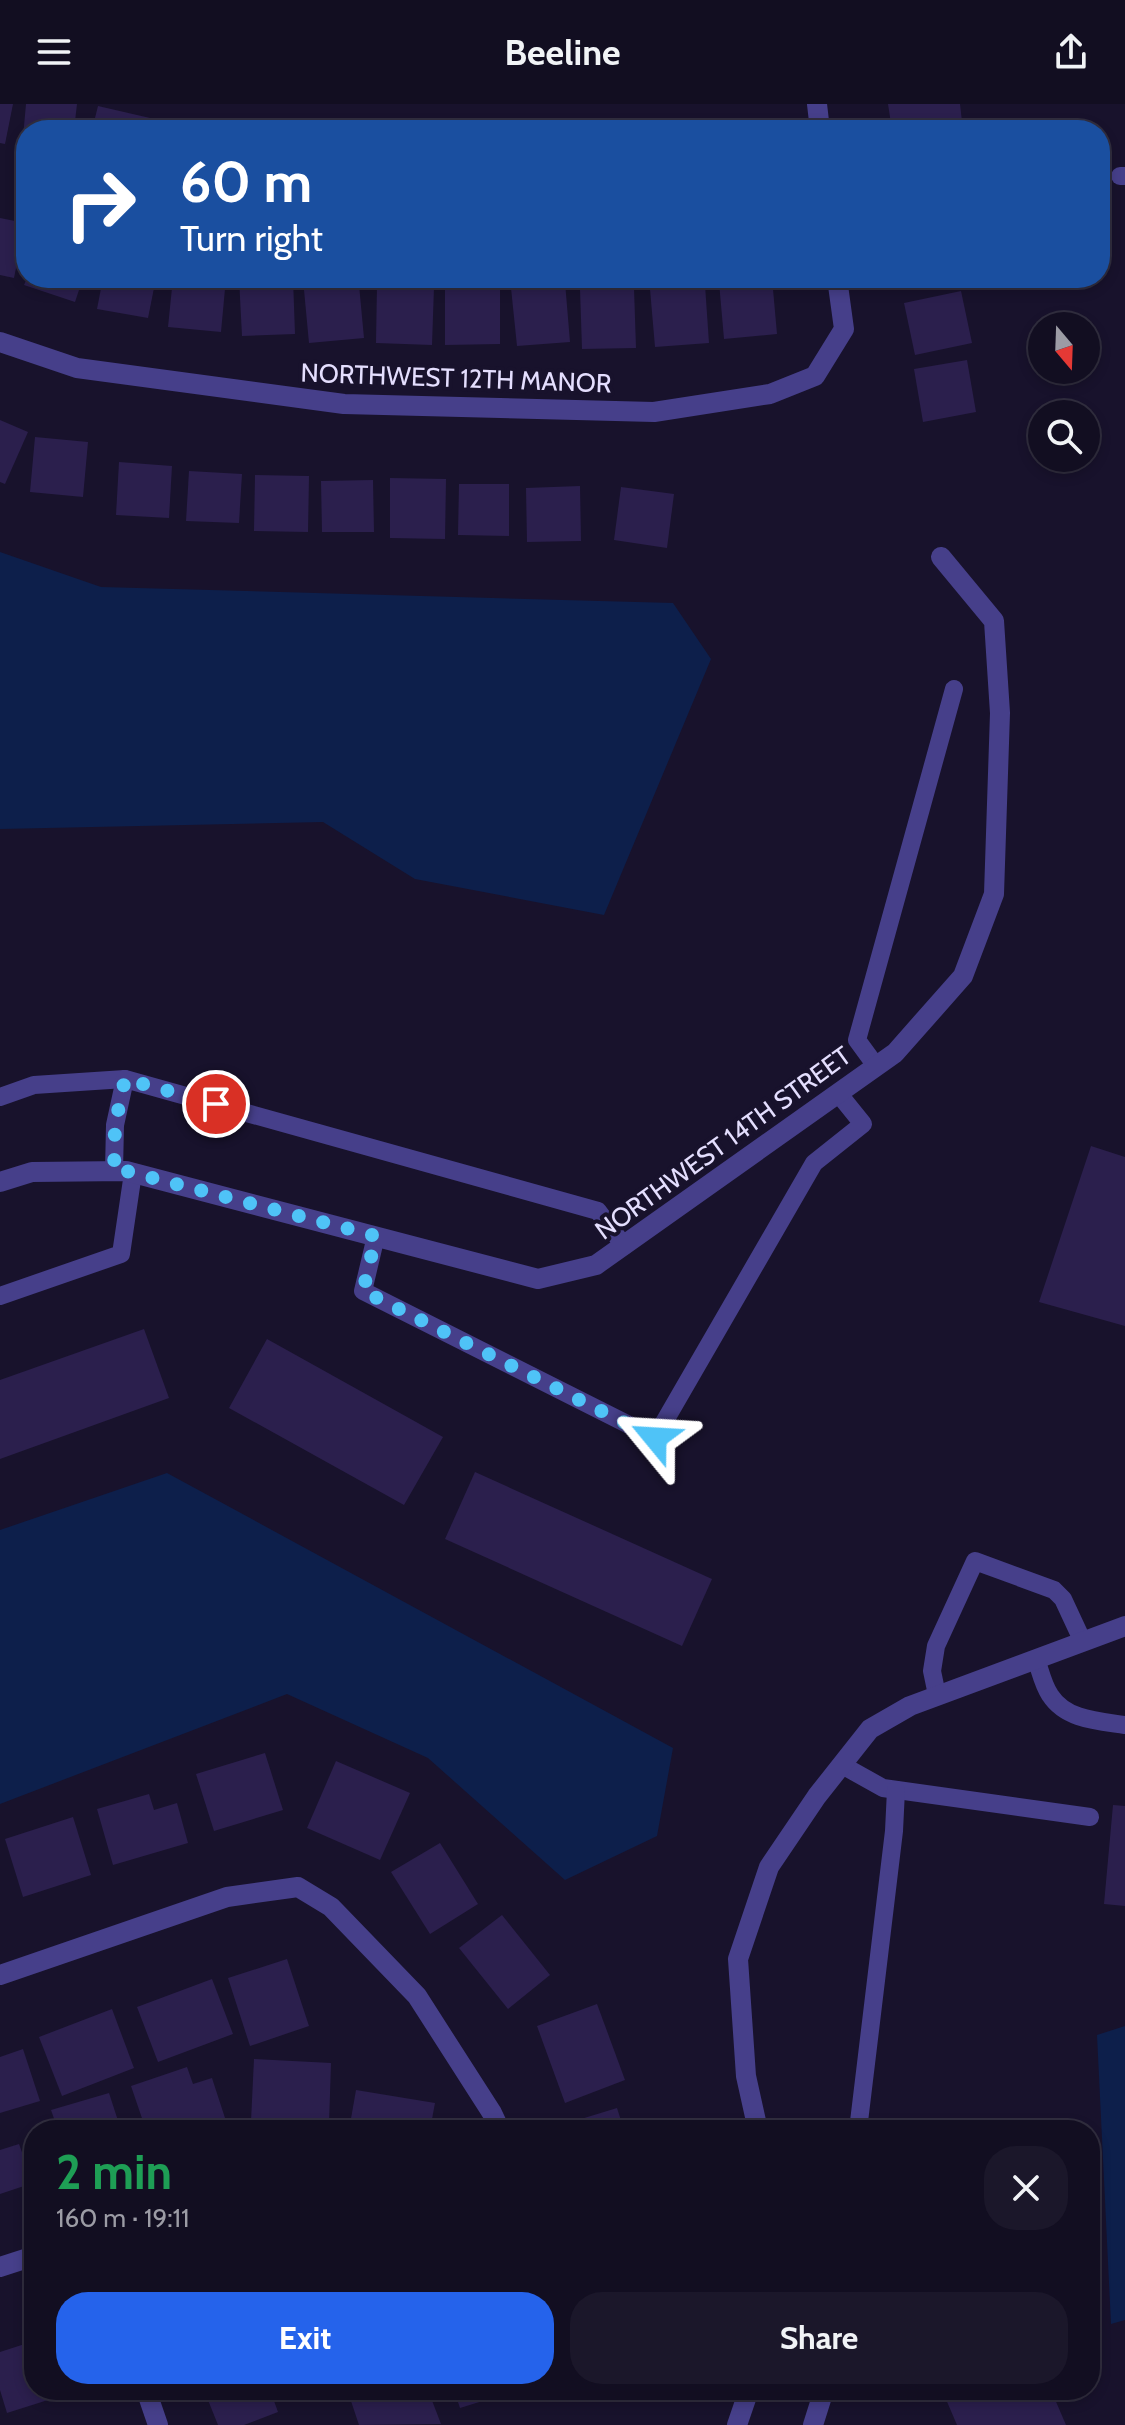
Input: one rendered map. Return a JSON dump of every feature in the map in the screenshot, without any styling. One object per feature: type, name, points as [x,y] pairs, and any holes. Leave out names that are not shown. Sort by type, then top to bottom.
[{"type":"street","name":"NORTHWEST 12TH MANOR","points":[[0,342],[77,368],[344,404],[654,412],[770,394],[815,376],[844,329],[838,288]]},
{"type":"street","name":"NORTHWEST 14TH STREET","points":[[0,1182],[32,1172],[124,1172],[538,1279],[596,1265],[895,1053],[963,976],[994,894],[1000,713],[994,621],[941,557]]},
{"type":"street","points":[[756,2120],[746,2076],[738,1959],[769,1867],[817,1796],[870,1729],[910,1706],[1125,1626]]},
{"type":"street","points":[[0,1975],[227,1897],[298,1887],[331,1907],[417,1996],[495,2120]]},
{"type":"street","points":[[0,2267],[24,2259]]},
{"type":"street","points":[[149,2400],[158,2425]]},
{"type":"street","points":[[737,2425],[746,2400]]},
{"type":"street","points":[[813,2425],[821,2400]]},
{"type":"lane","points":[[876,1066],[857,1040],[954,689]]},
{"type":"lane","points":[[0,1296],[121,1254],[124,1172],[115,1125],[125,1079]]},
{"type":"lane","points":[[0,1097],[34,1085],[125,1079],[598,1211],[624,1246]]},
{"type":"lane","points":[[376,1236],[363,1291],[655,1438],[814,1163],[863,1124],[838,1093]]},
{"type":"lane","points":[[937,1695],[932,1671],[936,1646],[975,1561],[1054,1590],[1063,1599],[1083,1642]]},
{"type":"lane","points":[[1036,1659],[1048,1694],[1059,1705],[1075,1716],[1125,1725]]},
{"type":"lane","points":[[842,1765],[883,1788],[1090,1817]]},
{"type":"lane","points":[[859,2120],[894,1831],[896,1790]]},
{"type":"water","points":[[0,552],[101,587],[673,603],[711,659],[604,915],[415,879],[323,822],[0,829]]},
{"type":"water","points":[[167,1473],[673,1748],[657,1836],[565,1880],[428,1758],[287,1694],[0,1804],[0,1530]]},
{"type":"water","points":[[1125,2026],[1125,2320],[1111,2324],[1097,2035]]},
{"type":"building","points":[[0,104],[13,104],[5,144],[0,143]]},
{"type":"building","points":[[26,104],[77,104],[75,120],[25,120]]},
{"type":"building","points":[[888,104],[960,104],[962,120],[890,120]]},
{"type":"building","points":[[98,106],[150,118],[150,120],[94,120]]},
{"type":"building","points":[[0,218],[16,221],[16,268],[14,278],[0,275]]},
{"type":"building","points":[[33,288],[80,288],[75,302]]},
{"type":"building","points":[[101,288],[154,288],[148,318],[97,309]]},
{"type":"building","points":[[172,288],[225,288],[221,332],[168,327]]},
{"type":"building","points":[[240,288],[293,288],[295,334],[242,336]]},
{"type":"building","points":[[359,288],[364,338],[309,343],[304,290]]},
{"type":"building","points":[[377,288],[434,288],[432,345],[376,343]]},
{"type":"building","points":[[445,288],[500,288],[500,344],[445,345]]},
{"type":"building","points":[[511,288],[566,288],[570,342],[517,346]]},
{"type":"building","points":[[634,288],[636,348],[582,349],[580,289]]},
{"type":"building","points":[[705,288],[709,343],[655,347],[650,289]]},
{"type":"building","points":[[720,288],[773,288],[777,334],[724,339]]},
{"type":"building","points":[[961,291],[972,343],[915,355],[904,303]]},
{"type":"building","points":[[967,360],[976,412],[923,422],[914,369]]},
{"type":"building","points":[[0,420],[28,432],[5,484],[0,482]]},
{"type":"building","points":[[35,437],[88,442],[83,497],[30,492]]},
{"type":"building","points":[[119,462],[172,466],[169,518],[116,515]]},
{"type":"building","points":[[189,471],[242,474],[239,523],[186,521]]},
{"type":"building","points":[[255,475],[309,476],[308,532],[254,531]]},
{"type":"building","points":[[390,478],[446,479],[445,539],[390,538]]},
{"type":"building","points":[[373,480],[374,532],[322,532],[321,481]]},
{"type":"building","points":[[459,484],[509,484],[509,536],[458,535]]},
{"type":"building","points":[[580,486],[581,541],[527,542],[526,488]]},
{"type":"building","points":[[621,487],[674,494],[667,548],[614,540]]},
{"type":"building","points":[[1091,1146],[1125,1157],[1125,1326],[1039,1302]]},
{"type":"building","points":[[144,1329],[169,1398],[0,1459],[0,1380]]},
{"type":"building","points":[[267,1339],[443,1437],[404,1505],[229,1408]]},
{"type":"building","points":[[475,1472],[712,1579],[682,1646],[445,1539]]},
{"type":"building","points":[[265,1753],[283,1810],[214,1831],[196,1774]]},
{"type":"building","points":[[336,1761],[410,1793],[380,1860],[307,1828]]},
{"type":"building","points":[[149,1794],[154,1810],[177,1803],[188,1843],[113,1865],[97,1809]]},
{"type":"building","points":[[1113,1805],[1125,1806],[1125,1906],[1104,1904]]},
{"type":"building","points":[[73,1817],[91,1875],[23,1897],[5,1839]]},
{"type":"building","points":[[440,1843],[478,1904],[430,1934],[391,1872]]},
{"type":"building","points":[[502,1915],[550,1975],[508,2009],[459,1948]]},
{"type":"building","points":[[287,1959],[309,2026],[250,2046],[228,1978]]},
{"type":"building","points":[[212,1979],[233,2034],[158,2062],[137,2007]]},
{"type":"building","points":[[597,2004],[625,2080],[565,2103],[537,2026]]},
{"type":"building","points":[[112,2009],[134,2068],[62,2096],[39,2037]]},
{"type":"building","points":[[23,2049],[40,2101],[0,2113],[0,2057]]},
{"type":"building","points":[[254,2059],[331,2063],[329,2120],[251,2120]]},
{"type":"building","points":[[187,2067],[193,2084],[212,2078],[225,2118],[143,2120],[131,2086]]},
{"type":"building","points":[[356,2090],[435,2103],[432,2120],[351,2120]]},
{"type":"building","points":[[109,2093],[118,2120],[54,2120],[51,2110]]},
{"type":"building","points":[[617,2108],[621,2120],[578,2120]]},
{"type":"building","points":[[19,2144],[24,2158],[24,2186],[0,2194],[0,2150]]},
{"type":"building","points":[[24,2344],[24,2400],[48,2400],[7,2413],[0,2390],[0,2352]]},
{"type":"building","points":[[208,2400],[274,2400],[278,2412],[244,2425],[218,2425]]},
{"type":"building","points":[[351,2400],[432,2400],[441,2424],[359,2425]]},
{"type":"building","points":[[457,2400],[486,2400],[460,2408]]},
{"type":"building","points":[[946,2400],[1055,2400],[1066,2425],[957,2425]]},
{"type":"route","points":[[216,1104],[125,1079],[115,1125],[114,1171],[126,1171],[376,1236],[363,1291],[655,1438]]}]
